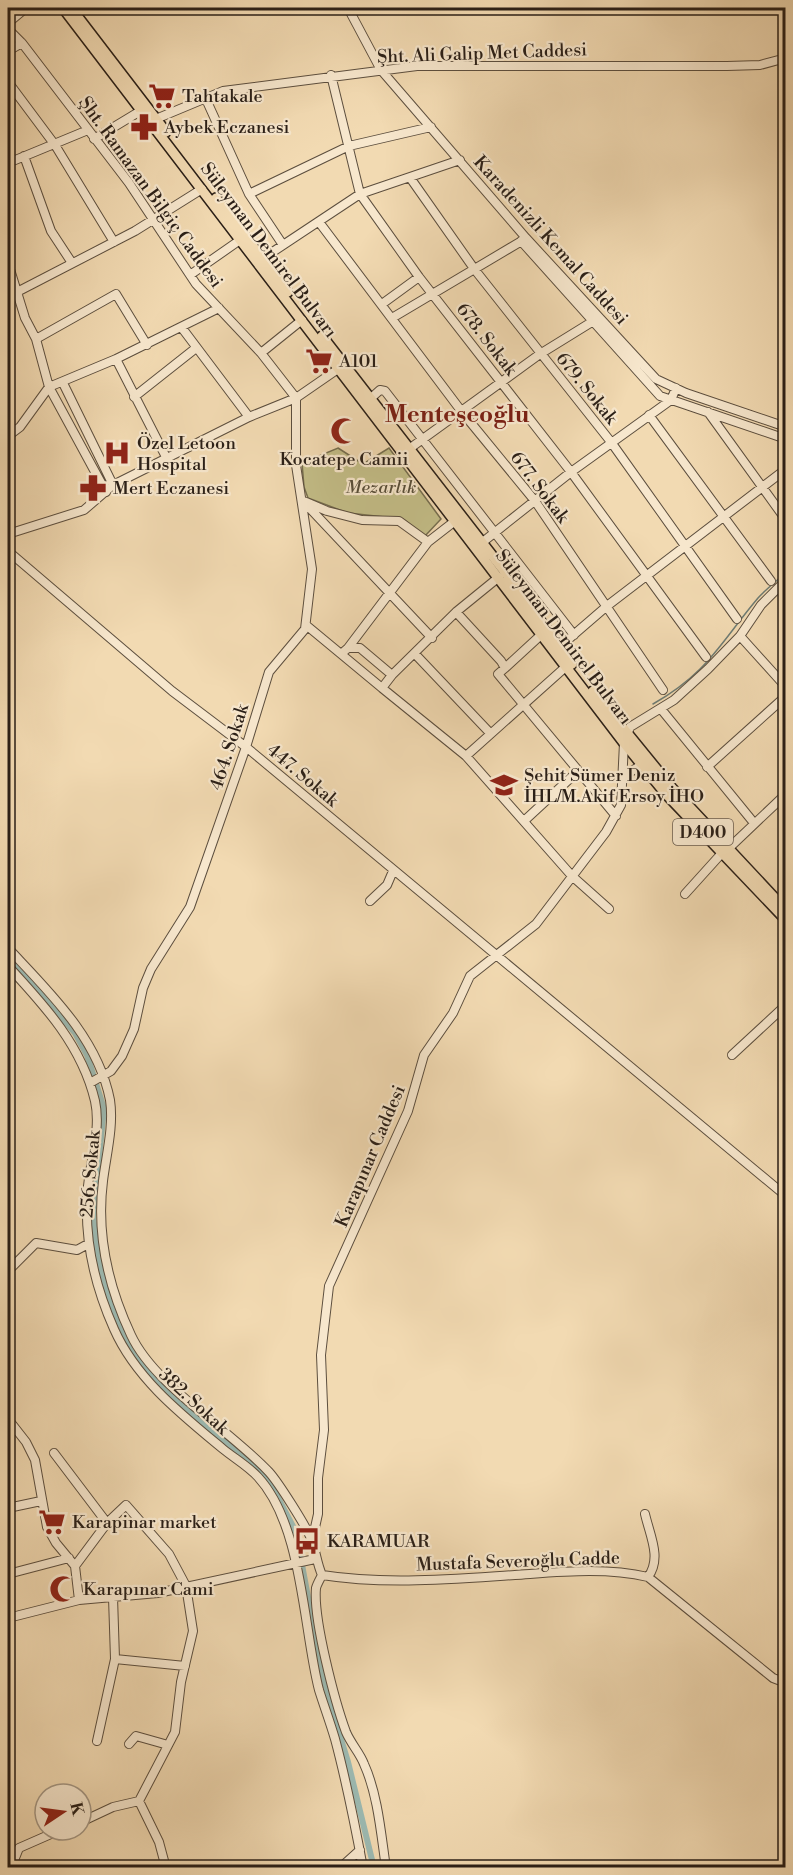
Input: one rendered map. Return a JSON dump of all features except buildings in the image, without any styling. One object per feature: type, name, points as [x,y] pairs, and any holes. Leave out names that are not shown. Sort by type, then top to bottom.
[{"type":"main road","name":"Süleyman Demirel Bulvarı","points":[[63,8],[142,110],[153,120],[338,369],[455,521],[479,545],[499,577],[542,634],[558,649]]},
{"type":"main road","name":"Süleyman Demirel Bulvarı","points":[[71,8],[240,240],[410,449],[625,739]]},
{"type":"main road","name":"D400","points":[[625,739],[786,920]]},
{"type":"main road","name":"D400","points":[[725,851],[786,910]]},
{"type":"street","points":[[8,23],[26,8]]},
{"type":"street","name":"Karadenizli Kemal Caddesi","points":[[348,8],[381,70],[460,160],[524,240],[596,320],[656,379],[786,427]]},
{"type":"street","name":"Şht. Ramazan Bilgiç Caddesi","points":[[8,29],[22,44],[155,220],[190,275],[261,353],[296,398]]},
{"type":"street","points":[[8,51],[22,44]]},
{"type":"street","name":"Şht. Ali Galip Met Caddesi","points":[[153,120],[223,91],[331,75],[417,66],[727,66],[760,64],[786,58]]},
{"type":"street","name":"678. Sokak","points":[[331,75],[360,194],[419,277],[571,472],[706,657]]},
{"type":"street","points":[[8,82],[56,145],[114,242]]},
{"type":"street","points":[[205,97],[249,194],[283,245]]},
{"type":"street","points":[[94,138],[142,110]]},
{"type":"street","points":[[249,194],[349,146],[431,127]]},
{"type":"street","points":[[8,163],[56,145],[87,130]]},
{"type":"street","points":[[24,156],[51,231],[72,263]]},
{"type":"street","points":[[261,263],[283,245],[360,194],[411,179],[460,160]]},
{"type":"street","name":"679. Sokak","points":[[411,179],[475,270],[611,442],[737,619]]},
{"type":"street","points":[[17,292],[155,220],[202,189]]},
{"type":"street","name":"677. Sokak","points":[[319,222],[462,412],[534,501],[608,606],[663,690]]},
{"type":"street","points":[[190,275],[240,240]]},
{"type":"street","points":[[392,318],[524,240]]},
{"type":"street","points":[[8,263],[36,339],[49,387],[106,492]]},
{"type":"street","points":[[382,304],[419,277]]},
{"type":"street","points":[[36,339],[116,294],[147,345]]},
{"type":"street","points":[[8,436],[20,427],[49,387],[63,383],[147,345],[219,308]]},
{"type":"street","points":[[261,353],[302,320]]},
{"type":"street","points":[[410,449],[501,381],[596,320],[648,386],[660,396],[786,439]]},
{"type":"street","points":[[182,328],[249,417]]},
{"type":"street","points":[[134,397],[196,348]]},
{"type":"street","points":[[116,359],[166,457]]},
{"type":"street","points":[[8,534],[84,510],[113,485],[249,417],[296,398],[338,369]]},
{"type":"street","points":[[63,383],[113,485]]},
{"type":"street","points":[[479,545],[571,472],[671,400],[676,388]]},
{"type":"street","points":[[370,399],[380,390],[385,391],[574,635]]},
{"type":"street","points":[[296,398],[296,465],[312,569],[306,625],[344,651],[382,688],[466,756],[572,876],[609,909]]},
{"type":"street","points":[[707,411],[786,520]]},
{"type":"street","points":[[649,416],[771,581]]},
{"type":"street","points":[[558,649],[608,606],[786,469]]},
{"type":"street","points":[[302,500],[327,511],[362,520],[399,521],[428,542]]},
{"type":"street","points":[[302,500],[387,593],[432,638]]},
{"type":"street","points":[[344,651],[428,542],[455,521]]},
{"type":"street","name":"447. Sokak","points":[[8,551],[172,691],[246,747],[393,872],[786,1196]]},
{"type":"street","points":[[382,688],[392,675],[456,612],[499,577]]},
{"type":"street","points":[[625,739],[630,727],[661,709],[693,684],[740,636],[761,605],[786,580]]},
{"type":"street","points":[[456,612],[505,668]]},
{"type":"street","name":"464. Sokak","points":[[90,1083],[101,1077],[122,1056],[134,1029],[143,988],[151,969],[190,907],[246,747],[269,672],[306,625]]},
{"type":"street","points":[[542,634],[498,674],[577,772],[616,816]]},
{"type":"street","points":[[740,636],[786,687]]},
{"type":"street","points":[[344,651],[360,648],[392,675]]},
{"type":"street","points":[[415,654],[490,733]]},
{"type":"street","points":[[466,756],[569,663]]},
{"type":"street","points":[[707,767],[786,696]]},
{"type":"street","points":[[661,709],[754,823]]},
{"type":"street","name":"Karapınar Caddesi","points":[[312,1540],[318,1514],[318,1478],[324,1430],[321,1355],[329,1286],[408,1111],[424,1055],[453,1013],[470,976],[494,955],[537,924],[616,816],[621,805],[625,739]]},
{"type":"street","points":[[623,777],[645,763]]},
{"type":"street","points":[[524,821],[577,772]]},
{"type":"street","points":[[685,894],[725,851],[786,794]]},
{"type":"street","points":[[370,901],[387,885],[393,872]]},
{"type":"street","name":"256. Sokak","points":[[8,948],[59,1003],[75,1024],[101,1077],[110,1103],[110,1126],[100,1202],[100,1237],[108,1277],[131,1336],[146,1360],[188,1401],[270,1473],[312,1540],[311,1560],[322,1575]]},
{"type":"street","name":"382. Sokak","points":[[8,966],[64,1031],[90,1083],[95,1103],[96,1127],[88,1188],[88,1244],[91,1263],[114,1330],[147,1380],[178,1412],[258,1477],[275,1502],[296,1563],[319,1689],[335,1739],[363,1868]]},
{"type":"street","points":[[732,1055],[786,1005]]},
{"type":"street","points":[[8,1271],[36,1243],[77,1250],[88,1244]]},
{"type":"street","points":[[8,1419],[26,1442],[35,1461],[41,1501],[50,1535],[75,1566],[79,1600]]},
{"type":"street","points":[[54,1453],[107,1523]]},
{"type":"street","points":[[8,1508],[41,1501]]},
{"type":"street","points":[[75,1566],[107,1523],[126,1505],[169,1554],[186,1586],[193,1631],[175,1732],[139,1801],[113,1807],[93,1816]]},
{"type":"street","points":[[645,1514],[656,1566],[648,1576],[773,1677],[786,1683]]},
{"type":"street","points":[[9,1571],[69,1558]]},
{"type":"street","points":[[8,1618],[79,1600],[158,1593],[311,1560]]},
{"type":"street","name":"Mustafa Severoğlu Cadde","points":[[322,1575],[374,1581],[578,1571],[626,1572],[648,1576]]},
{"type":"street","points":[[322,1575],[316,1587],[332,1686],[346,1732],[356,1754],[364,1762],[379,1819],[386,1868]]},
{"type":"street","points":[[97,1741],[115,1659],[113,1597]]},
{"type":"street","points":[[115,1659],[185,1666]]},
{"type":"street","points":[[129,1744],[136,1736],[143,1736],[168,1745]]},
{"type":"street","points":[[139,1801],[159,1842],[166,1868]]},
{"type":"street","points":[[12,1868],[19,1848],[33,1842]]},
{"type":"street","points":[[340,1868],[360,1850]]},
{"type":"green space","name":"Mezarlık","points":[[338,448],[363,464],[389,448],[441,519],[425,536],[403,519],[348,513],[308,498],[304,487],[302,463]]},
{"type":"waterway","points":[[653,704],[687,681],[700,669],[758,598],[786,572]]},
{"type":"waterway","points":[[8,956],[75,1033],[87,1055],[104,1109],[93,1216],[98,1259],[112,1309],[131,1351],[164,1390],[267,1477],[296,1532],[324,1684],[348,1762],[374,1868]]},
{"type":"place","name":"Tahtakale","points":[[162,96]]},
{"type":"place","name":"Aybek Eczanesi","points":[[144,127]]},
{"type":"place","name":"A101","points":[[319,361]]},
{"type":"place","name":"Kocatepe Camii","points":[[344,431]]},
{"type":"place","name":"Özel Letoon Hospital","points":[[117,453]]},
{"type":"place","name":"Mert Eczanesi","points":[[93,488]]},
{"type":"place","name":"Şehit Sümer Deniz İHL/M.Akif Ersoy İHO","points":[[504,785]]},
{"type":"place","name":"Karapinar market","points":[[52,1522]]},
{"type":"place","name":"KARAMUAR","points":[[307,1541]]},
{"type":"place","name":"Karapınar Cami","points":[[63,1589]]},
{"type":"district","name":"Menteşeoğlu","points":[[457,414]]}]
